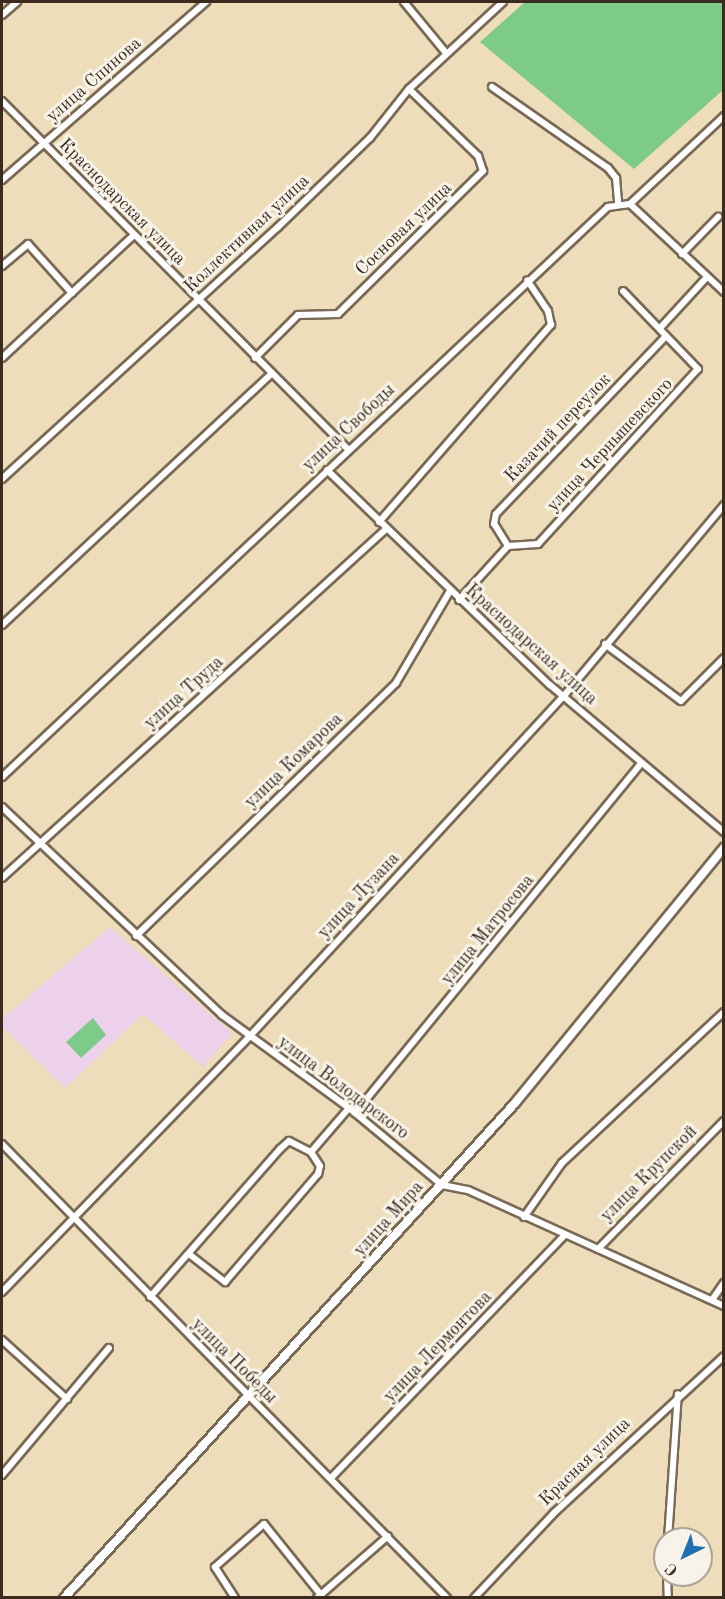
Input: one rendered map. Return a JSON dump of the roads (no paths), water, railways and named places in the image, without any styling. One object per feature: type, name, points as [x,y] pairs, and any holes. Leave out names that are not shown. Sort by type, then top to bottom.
[{"type":"main road","name":"улица Мира","points":[[64,1598],[442,1185],[723,848]]},
{"type":"street","points":[[2,15],[17,2]]},
{"type":"street","name":"улица Спинова","points":[[2,180],[206,2]]},
{"type":"street","points":[[404,2],[446,53]]},
{"type":"street","name":"Коллективная улица","points":[[2,479],[359,149],[409,89],[503,2]]},
{"type":"street","points":[[492,87],[608,168],[616,178],[618,203],[630,204],[723,292]]},
{"type":"street","name":"Сосновая улица","points":[[255,358],[298,315],[338,314],[483,171],[478,156],[409,89]]},
{"type":"street","name":"Краснодарская улица","points":[[2,101],[348,450]]},
{"type":"street","points":[[630,204],[723,116]]},
{"type":"street","name":"улица Свободы","points":[[2,777],[528,280],[618,203]]},
{"type":"street","points":[[682,254],[718,217]]},
{"type":"street","points":[[2,358],[134,236]]},
{"type":"street","points":[[2,266],[28,244],[72,293]]},
{"type":"street","points":[[661,327],[707,276]]},
{"type":"street","points":[[379,522],[551,325],[548,310],[528,280]]},
{"type":"street","name":"улица Чернышевского","points":[[508,546],[538,544],[691,379],[696,363],[666,336],[661,327],[623,291]]},
{"type":"street","name":"Казачий переулок","points":[[508,546],[494,524],[496,514],[666,336]]},
{"type":"street","points":[[2,625],[272,373]]},
{"type":"street","name":"Краснодарская улица","points":[[327,470],[459,600],[563,697],[723,832]]},
{"type":"street","name":"улица Лузана","points":[[2,1292],[249,1037],[563,697],[723,505]]},
{"type":"street","name":"улица Труда","points":[[2,878],[386,529]]},
{"type":"street","points":[[459,600],[508,546]]},
{"type":"street","name":"улица Комарова","points":[[136,936],[396,682],[450,591]]},
{"type":"street","points":[[605,644],[681,701],[723,658]]},
{"type":"street","name":"улица Матросова","points":[[355,1113],[641,763]]},
{"type":"street","name":"улица Володарского","points":[[2,807],[38,845],[249,1037],[349,1108],[442,1185],[468,1190],[564,1236],[723,1305]]},
{"type":"street","points":[[524,1217],[562,1163],[723,1012]]},
{"type":"street","points":[[311,1152],[349,1108]]},
{"type":"street","name":"улица Крупской","points":[[597,1249],[723,1121]]},
{"type":"street","points":[[150,1297],[280,1149],[289,1142],[311,1152],[320,1166],[318,1174],[225,1282],[189,1254]]},
{"type":"street","name":"улица Победы","points":[[2,1144],[447,1598]]},
{"type":"street","name":"улица Лермонтова","points":[[331,1478],[564,1236]]},
{"type":"street","points":[[712,1300],[723,1283]]},
{"type":"street","points":[[2,1340],[67,1399]]},
{"type":"street","points":[[2,1474],[109,1348]]},
{"type":"street","name":"Красная улица","points":[[474,1598],[678,1394],[723,1356]]},
{"type":"street","points":[[669,1527],[678,1394]]},
{"type":"street","points":[[236,1598],[215,1567],[264,1524],[319,1596],[388,1536]]}]
